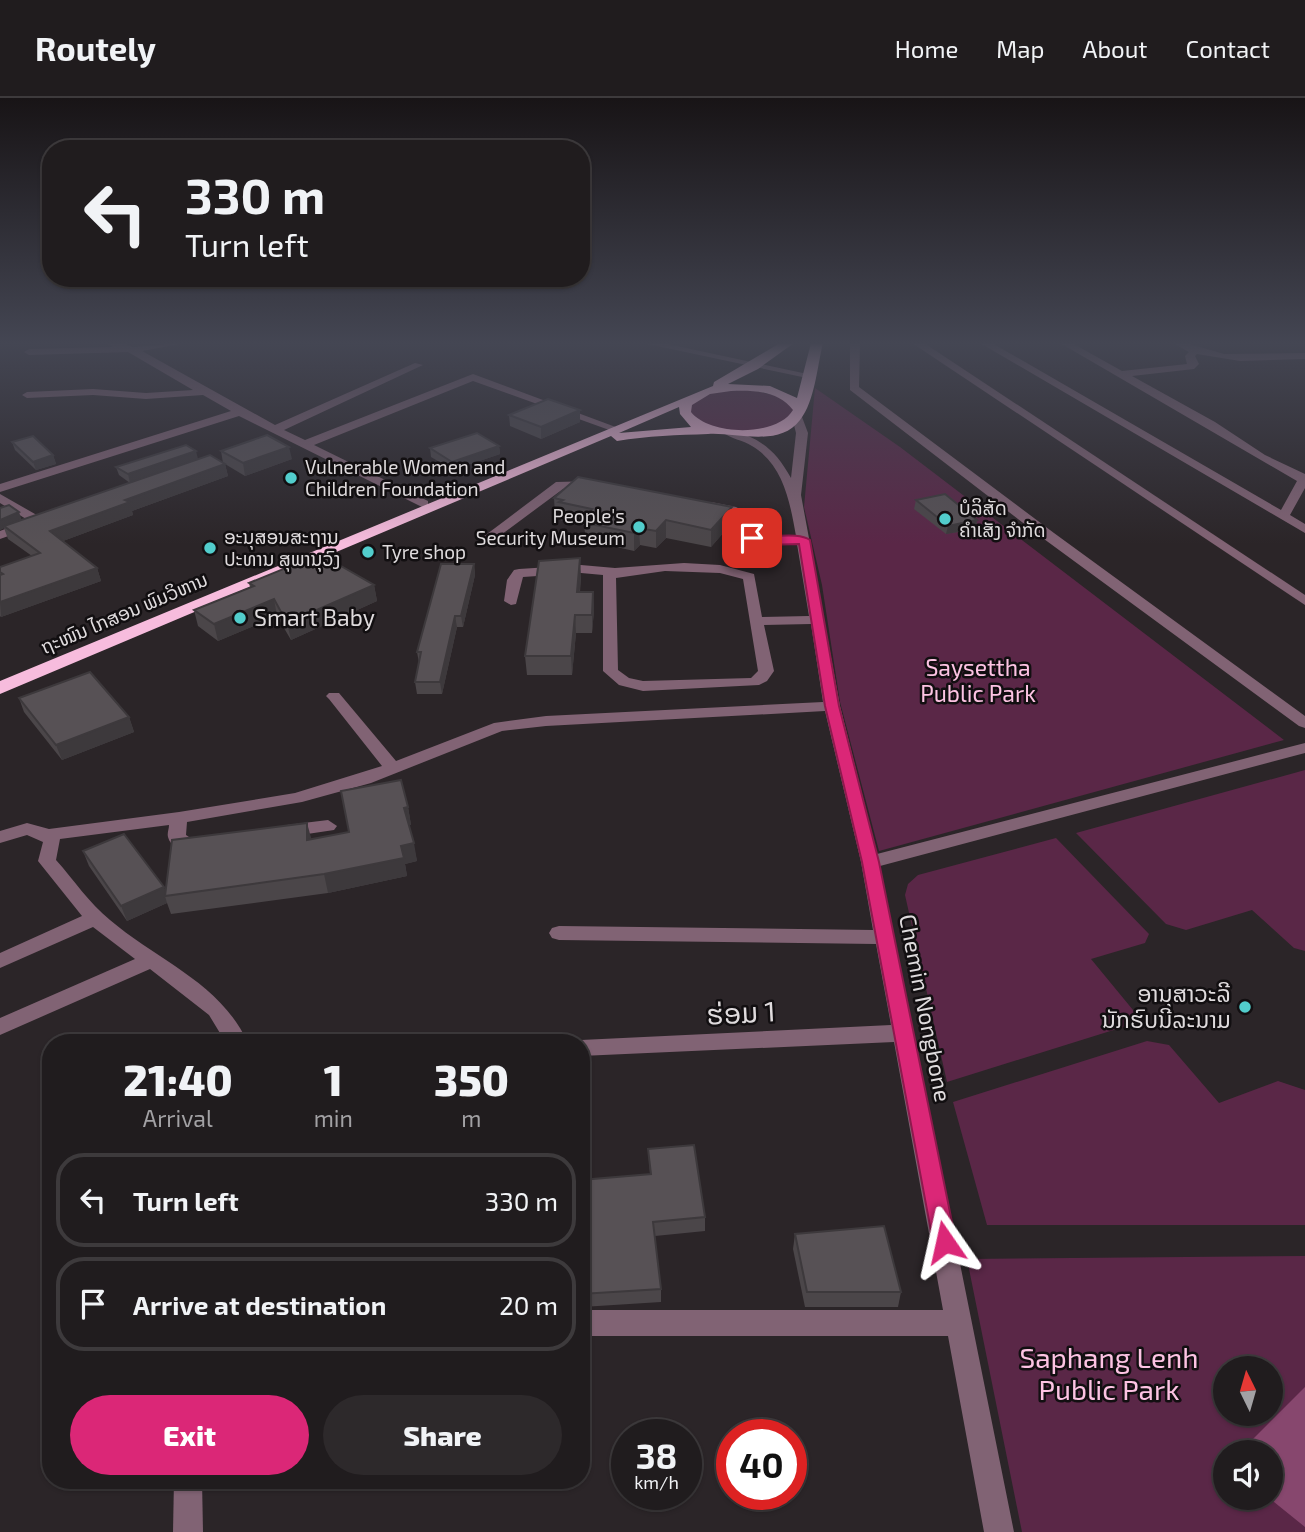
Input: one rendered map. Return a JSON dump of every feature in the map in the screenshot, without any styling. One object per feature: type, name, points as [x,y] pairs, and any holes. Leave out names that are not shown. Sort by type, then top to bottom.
[{"type":"highway","name":"ຖະໜົນ ໄກສອນ ພົມວິຫານ","points":[[0,688],[661,410]]},
{"type":"highway","points":[[685,410],[693,423],[712,430]]},
{"type":"highway","name":"ຖະໜົນ ໄກສອນ ພົມວິຫານ","points":[[0,679],[541,454],[642,433],[773,430],[784,426],[799,413]]},
{"type":"street","points":[[236,410],[280,435],[306,444],[424,504]]},
{"type":"street","points":[[280,435],[329,410]]},
{"type":"street","points":[[306,444],[391,410]]},
{"type":"street","points":[[564,410],[616,429]]},
{"type":"street","points":[[883,410],[1049,536],[1305,723]]},
{"type":"street","points":[[1018,410],[1305,601]]},
{"type":"street","points":[[1100,410],[1305,529]]},
{"type":"street","points":[[1185,410],[1261,457],[1304,478],[1283,516]]},
{"type":"street","points":[[0,488],[240,412]]},
{"type":"street","points":[[799,413],[802,433],[801,507]]},
{"type":"street","points":[[728,432],[755,443],[773,456],[801,507]]},
{"type":"street","points":[[489,537],[560,485],[576,483],[604,486]]},
{"type":"street","points":[[0,498],[38,521]]},
{"type":"street","points":[[697,503],[732,510],[745,517],[752,538],[764,541],[811,541]]},
{"type":"street","name":"Chemin Nongbone","points":[[801,507],[811,541],[818,620],[832,706],[870,862],[999,1532]]},
{"type":"street","points":[[0,535],[51,516]]},
{"type":"street","points":[[511,601],[514,580],[519,573],[712,567],[736,570],[749,577],[766,671],[762,678],[746,683],[643,686],[624,681],[611,671],[609,576],[615,572]]},
{"type":"street","points":[[756,621],[818,620]]},
{"type":"street","points":[[334,696],[394,768]]},
{"type":"street","points":[[0,837],[31,828],[47,835],[179,818],[329,790],[394,768],[479,733],[522,723],[832,706]]},
{"type":"street","points":[[870,862],[1305,748]]},
{"type":"street","points":[[179,818],[177,838],[181,842],[189,845],[217,841]]},
{"type":"street","points":[[272,833],[328,826]]},
{"type":"street","points":[[47,835],[53,845],[47,861],[96,918],[218,1010],[234,1034]]},
{"type":"street","points":[[0,961],[96,918]]},
{"type":"street","points":[[559,933],[885,937]]},
{"type":"street","points":[[0,1027],[151,960]]},
{"type":"street","name":"ຮ່ອມ 1","points":[[590,1048],[903,1032]]},
{"type":"street","points":[[590,1323],[960,1324]]},
{"type":"street","points":[[188,1489],[188,1532]]},
{"type":"green space","points":[[794,410],[780,427],[744,431],[708,426],[689,412]]},
{"type":"green space","name":"Saysettha Public Park","points":[[813,410],[847,410],[900,447],[1284,740],[879,851],[840,702],[822,585],[804,507]]},
{"type":"green space","points":[[1305,770],[1305,951],[1294,948],[1252,910],[1186,930],[1166,924],[1076,833]]},
{"type":"green space","points":[[1056,838],[1149,934],[1145,943],[1091,959],[1133,1010],[1136,1023],[947,1082],[905,895],[908,884],[918,875]]},
{"type":"green space","points":[[1147,1041],[1169,1045],[1219,1103],[1278,1081],[1305,1090],[1305,1225],[987,1225],[953,1102]]},
{"type":"green space","name":"Saphang Lenh Public Park","points":[[1305,1256],[1305,1532],[1022,1532],[967,1259]]},
{"type":"shaded area","points":[[1305,1387],[1305,1527],[1283,1509],[1283,1440],[1252,1440],[1266,1426],[1283,1426],[1283,1409]]},
{"type":"building","points":[[521,410],[580,410],[541,427],[509,415]]},
{"type":"building","points":[[477,433],[499,446],[452,462],[430,448]]},
{"type":"building","points":[[267,435],[289,447],[243,463],[221,451]]},
{"type":"building","points":[[33,436],[53,455],[33,462],[12,442]]},
{"type":"building","points":[[186,445],[196,451],[128,474],[116,467]]},
{"type":"building","points":[[210,455],[225,464],[125,500],[130,502],[50,531],[97,568],[0,602],[0,575],[3,574],[0,567],[40,553],[4,526]]},
{"type":"building","points":[[578,477],[732,507],[711,530],[666,520],[656,531],[639,528],[634,533],[595,525],[601,520],[584,516],[592,509],[559,502],[563,500],[554,498]]},
{"type":"building","points":[[945,494],[977,520],[948,526],[916,500]]},
{"type":"building","points":[[9,505],[19,512],[0,520],[0,508]]},
{"type":"building","points":[[320,554],[374,585],[287,623],[274,599],[214,624],[194,610],[254,586],[249,583]]},
{"type":"building","points":[[580,558],[577,592],[593,592],[592,615],[575,615],[571,656],[525,656],[539,561]]},
{"type":"building","points":[[441,564],[474,564],[461,616],[455,616],[440,682],[415,682],[421,652],[417,652]]},
{"type":"building","points":[[90,672],[129,717],[56,745],[19,698]]},
{"type":"building","points":[[401,780],[408,807],[404,808],[414,843],[401,846],[404,858],[324,874],[165,896],[172,840],[307,823],[307,840],[349,832],[341,791]]},
{"type":"building","points":[[124,834],[164,887],[121,906],[83,851]]},
{"type":"building","points":[[694,1145],[705,1217],[653,1222],[661,1289],[590,1293],[590,1179],[651,1174],[648,1149]]},
{"type":"building","points":[[884,1226],[901,1292],[807,1292],[795,1234]]},
{"type":"place","name":"Vulnerable Women and Children Foundation","points":[[291,478]]},
{"type":"place","name":"ບໍລິສັດ ຄຳເສັງ ຈຳກັດ","points":[[945,519]]},
{"type":"place","name":"People's Security Museum","points":[[639,527]]},
{"type":"place","name":"ອະນຸສອນສະຖານ ປະທານ ສຸພານຸວົງ","points":[[210,548]]},
{"type":"place","name":"Tyre shop","points":[[368,552]]},
{"type":"place","name":"Smart Baby","points":[[240,618]]},
{"type":"place","name":"ອານຸສາວະລີ ນັກຮົບນີລະນາມ","points":[[1245,1007]]},
{"type":"route","points":[[752,538],[764,541],[804,540],[832,706],[870,862],[945,1242]]}]
